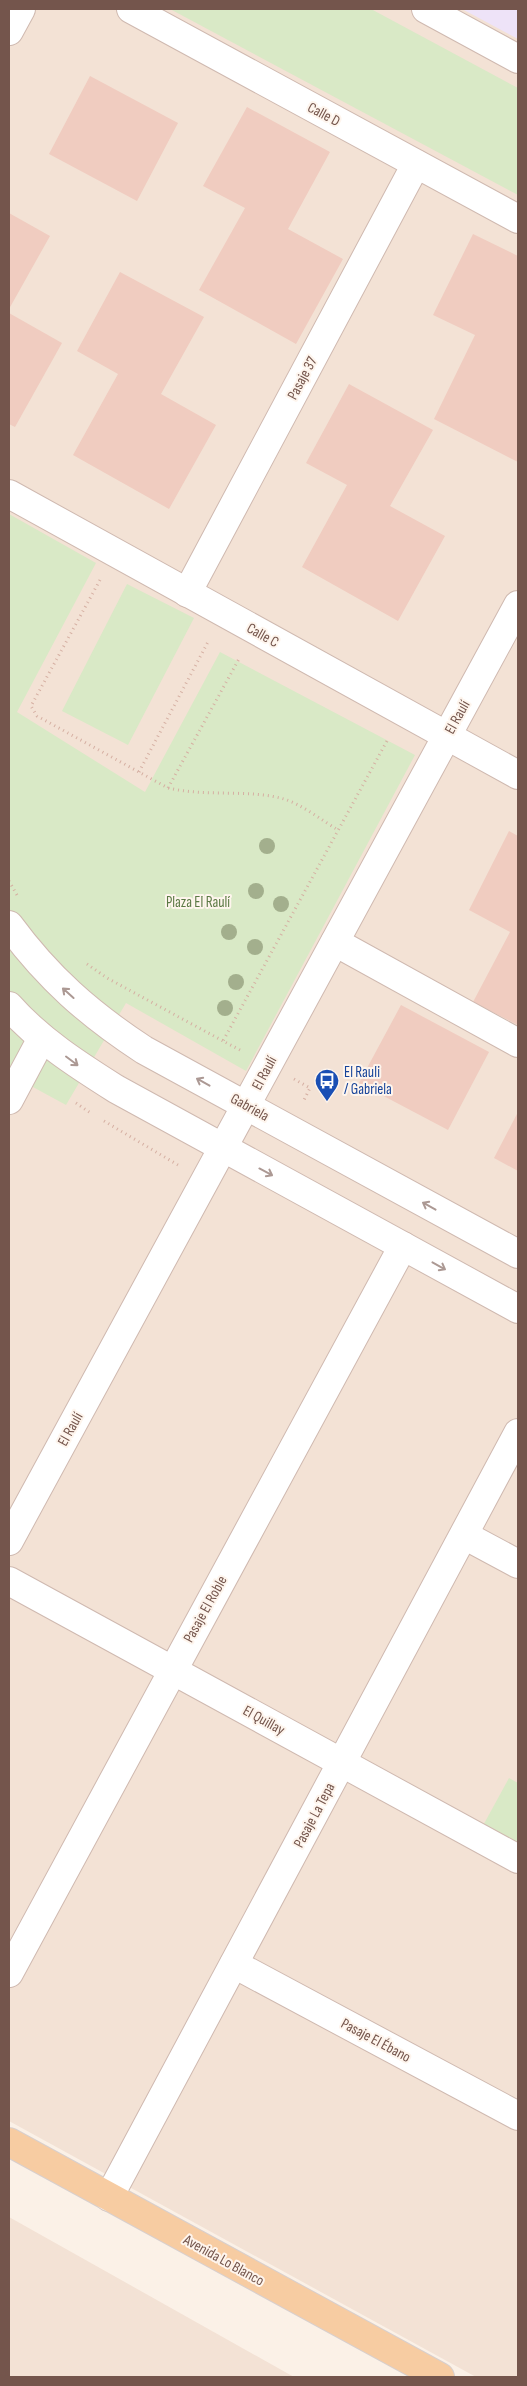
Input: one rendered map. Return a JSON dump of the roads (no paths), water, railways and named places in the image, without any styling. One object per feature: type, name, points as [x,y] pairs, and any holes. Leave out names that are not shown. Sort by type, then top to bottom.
[{"type":"main road","name":"Avenida Lo Blanco","points":[[9,2142],[440,2377]]},
{"type":"street","points":[[9,31],[21,9]]},
{"type":"street","name":"Calle D","points":[[131,9],[518,219]]},
{"type":"street","points":[[426,9],[518,59]]},
{"type":"street","name":"Pasaje 37","points":[[187,593],[416,164]]},
{"type":"street","name":"Calle C","points":[[9,494],[518,775]]},
{"type":"street","name":"El Raulí","points":[[9,1541],[518,605]]},
{"type":"street","name":"Gabriela","points":[[9,925],[29,952],[58,984],[107,1025],[144,1050],[518,1254]]},
{"type":"street","points":[[335,942],[518,1043]]},
{"type":"street","points":[[9,1006],[42,1038],[78,1066],[116,1089],[518,1309]]},
{"type":"street","points":[[9,1100],[42,1038]]},
{"type":"street","name":"Pasaje El Roble","points":[[9,1973],[403,1246]]},
{"type":"street","name":"Pasaje La Tepa","points":[[109,2197],[518,1433]]},
{"type":"street","points":[[464,1535],[518,1564]]},
{"type":"street","name":"El Quillay","points":[[9,1581],[518,1859]]},
{"type":"street","name":"Pasaje El Ébano","points":[[234,1964],[518,2116]]},
{"type":"place","name":"El Rauli / Gabriela","points":[[327,1102]]},
{"type":"park label","name":"Plaza El Raulí","points":[[198,902]]}]
